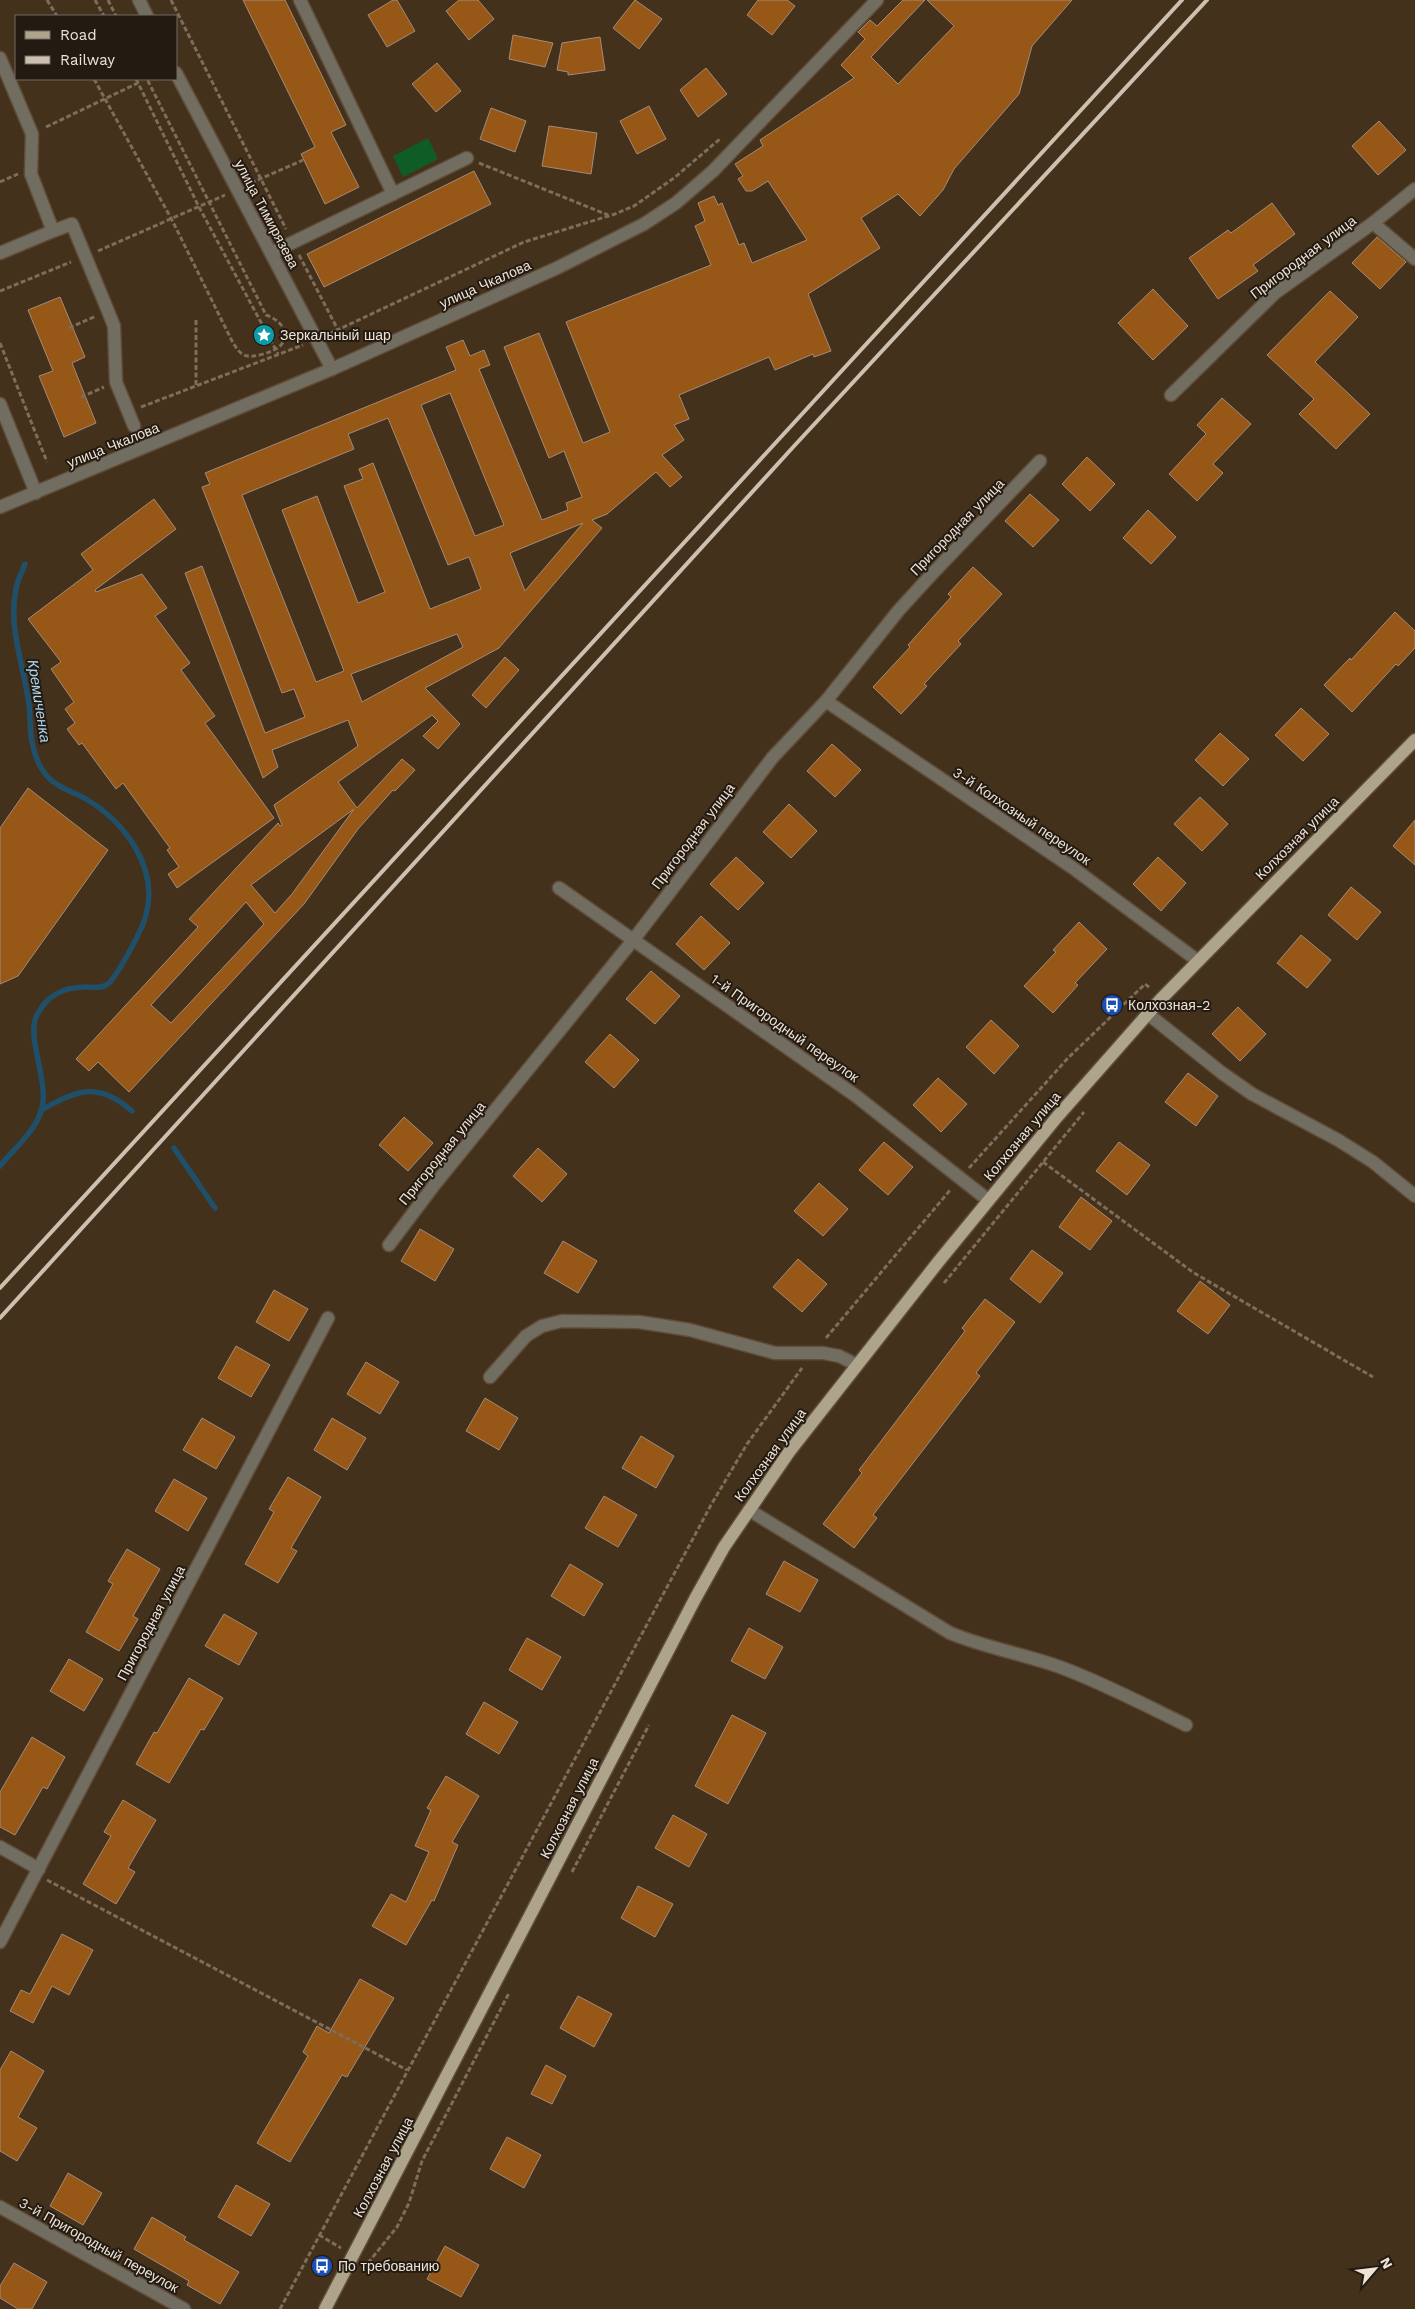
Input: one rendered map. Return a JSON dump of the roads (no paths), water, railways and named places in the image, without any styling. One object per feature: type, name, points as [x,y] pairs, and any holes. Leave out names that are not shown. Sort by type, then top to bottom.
[{"type":"main road","name":"Колхозная улица","points":[[325,2309],[694,1599],[749,1510],[789,1452],[1029,1150],[1161,999],[1415,740]]},
{"type":"street","points":[[138,0],[146,15]]},
{"type":"street","points":[[300,0],[393,194]]},
{"type":"street","points":[[858,0],[867,10]]},
{"type":"street","name":"улица Чкалова","points":[[0,507],[332,369],[557,268],[605,245],[652,219],[676,203],[713,171],[878,0]]},
{"type":"street","points":[[0,58],[32,134],[31,174],[53,231]]},
{"type":"street","name":"улица Тимирязева","points":[[178,77],[332,369]]},
{"type":"street","points":[[271,252],[467,158]]},
{"type":"street","name":"Пригородная улица","points":[[1171,395],[1275,293],[1373,223],[1415,189]]},
{"type":"street","points":[[1373,223],[1415,259]]},
{"type":"street","points":[[0,253],[72,224],[114,326],[116,382],[134,426]]},
{"type":"street","points":[[0,404],[36,493]]},
{"type":"street","name":"Пригородная улица","points":[[389,1245],[435,1184],[634,939],[773,757],[826,701],[925,581],[1040,461]]},
{"type":"street","name":"3-й Колхозный переулок","points":[[826,701],[1073,868],[1198,961]]},
{"type":"street","name":"1-й Пригородный переулок","points":[[559,888],[856,1096],[988,1200]]},
{"type":"street","points":[[1148,1014],[1222,1073],[1252,1094],[1359,1153],[1415,1196]]},
{"type":"street","name":"Пригородная улица","points":[[0,1942],[328,1318]]},
{"type":"street","points":[[490,1377],[526,1336],[542,1326],[562,1321],[639,1322],[690,1330],[775,1353],[814,1353],[838,1356],[857,1365]]},
{"type":"street","points":[[749,1510],[950,1633],[975,1643],[1030,1657],[1062,1668],[1186,1725]]},
{"type":"street","points":[[0,1847],[37,1872]]},
{"type":"street","name":"3-й Пригородный переулок","points":[[0,2207],[184,2309]]},
{"type":"waterway","name":"Кремиченка","points":[[0,1166],[28,1134],[41,1112],[43,1088],[34,1036],[34,1024],[37,1015],[51,997],[63,991],[78,987],[100,987],[108,984],[124,962],[140,930],[146,915],[149,897],[148,880],[143,864],[136,848],[126,833],[114,820],[86,799],[54,782],[41,768],[37,759],[32,741],[27,691],[14,618],[14,603],[18,580],[25,564]]},
{"type":"waterway","points":[[41,1110],[77,1094],[98,1092],[109,1095],[132,1111]]},
{"type":"waterway","points":[[174,1148],[215,1208]]},
{"type":"railway","points":[[0,1288],[1182,0]]},
{"type":"railway","points":[[0,1318],[795,445],[1207,0]]},
{"type":"place","name":"Зеркальный шар","points":[[264,335]]},
{"type":"place","name":"Колхозная-2","points":[[1112,1005]]},
{"type":"place","name":"По требованию","points":[[322,2266]]}]
